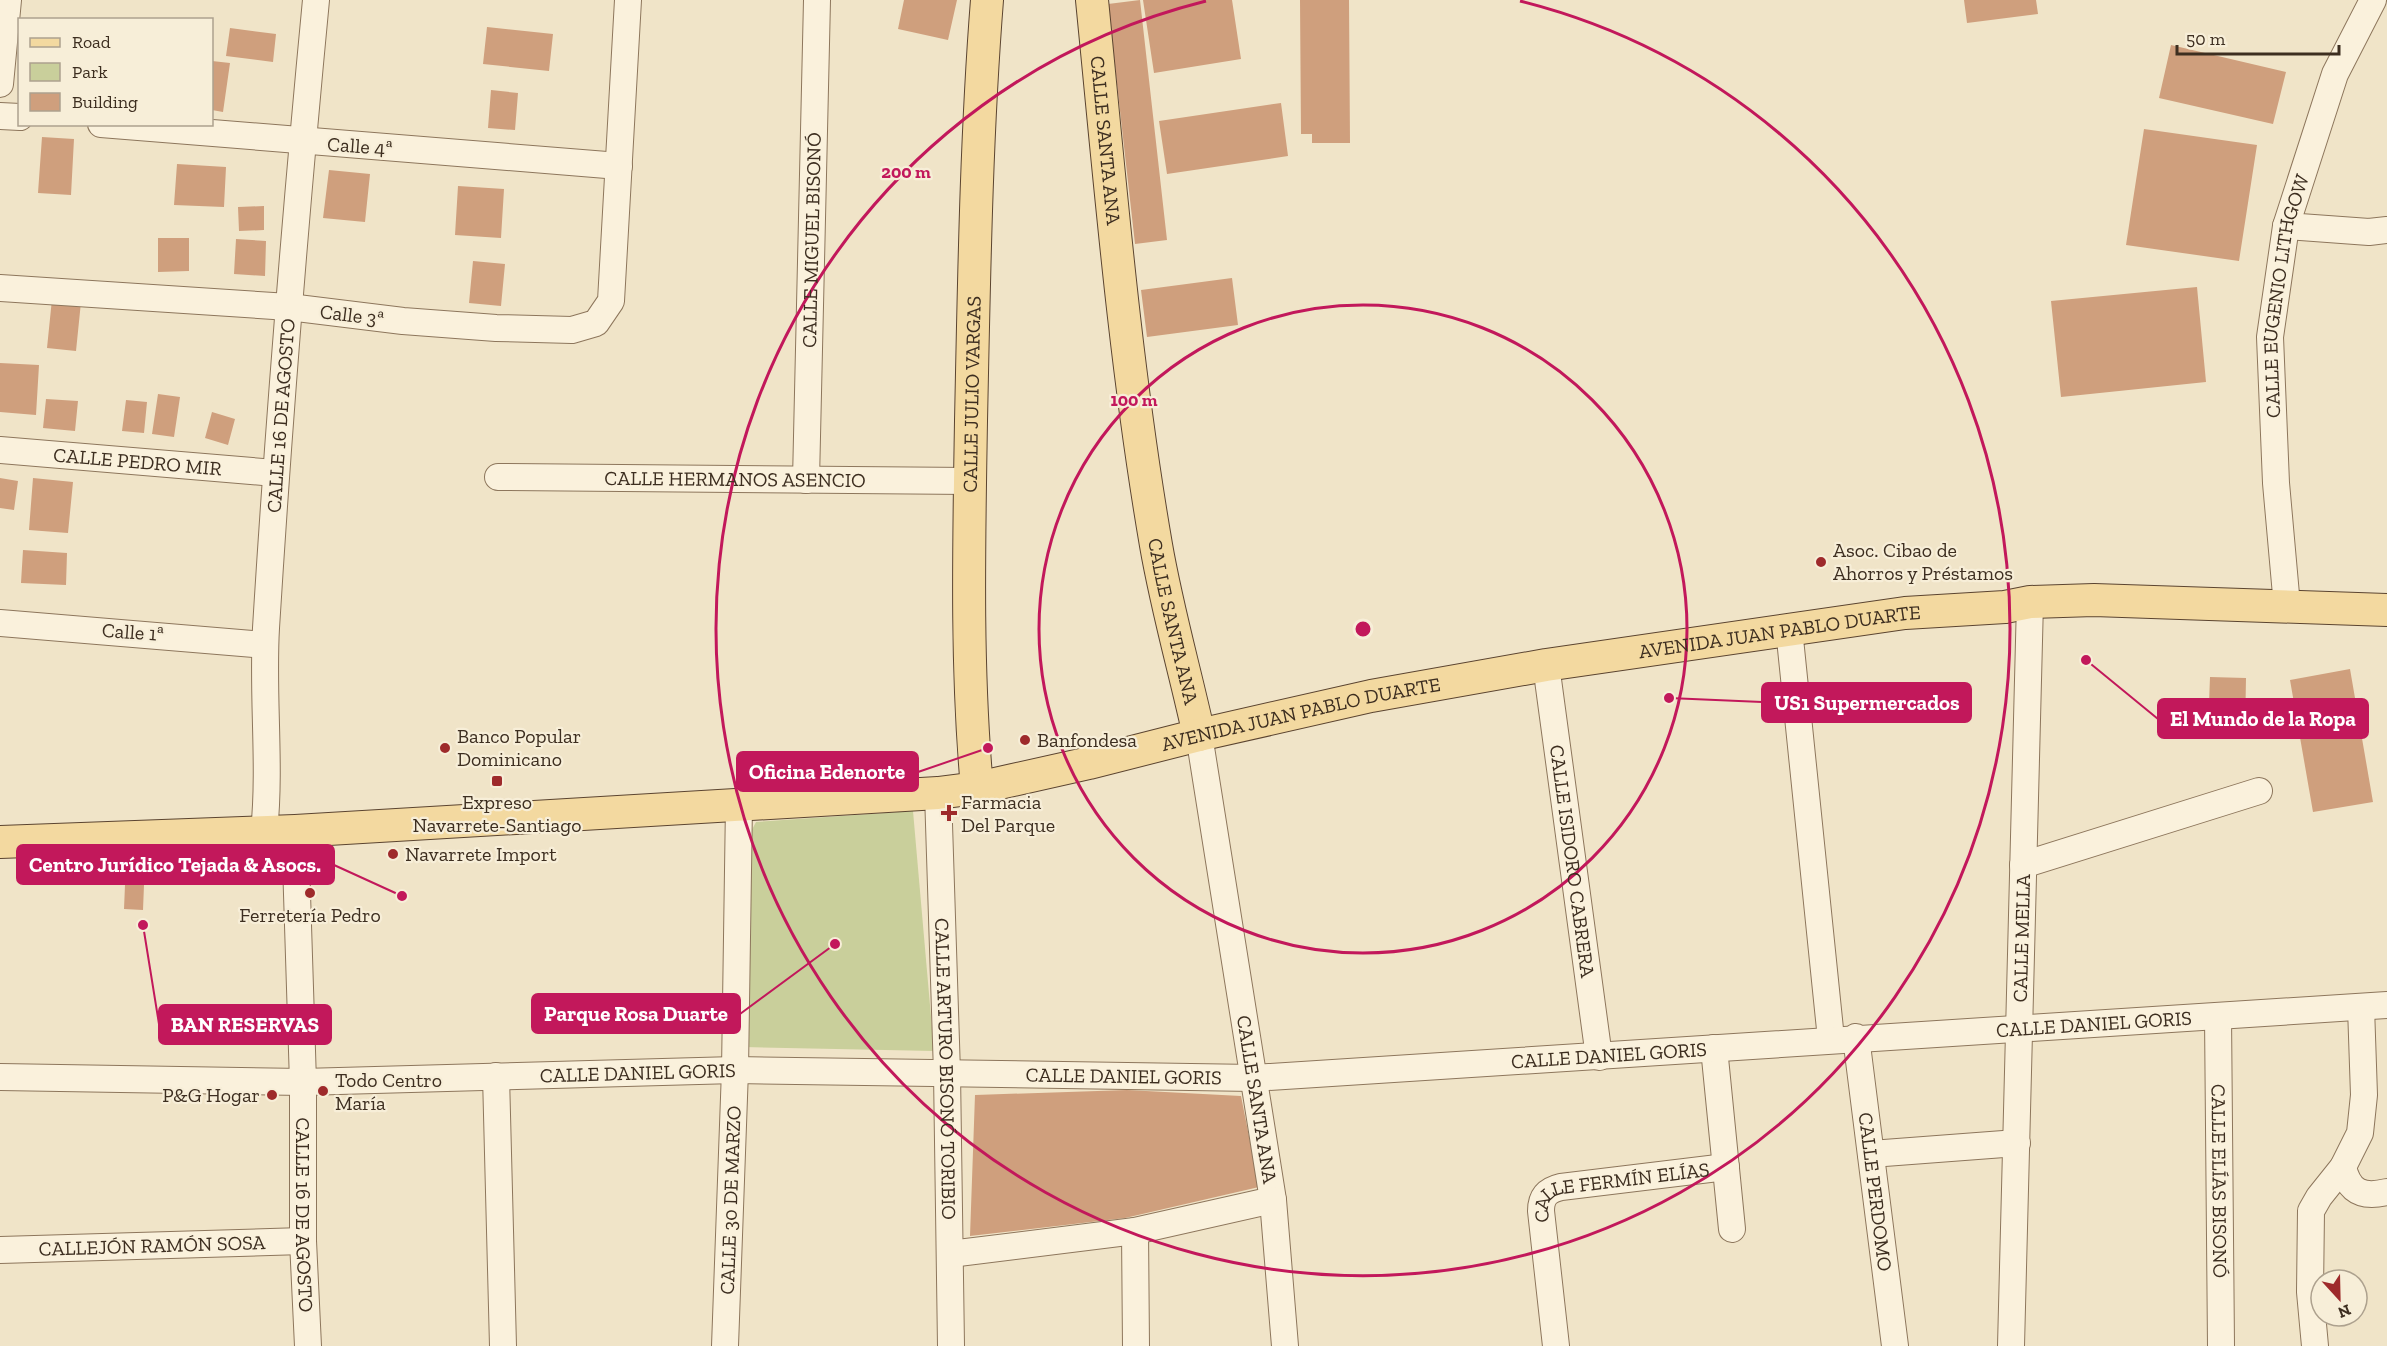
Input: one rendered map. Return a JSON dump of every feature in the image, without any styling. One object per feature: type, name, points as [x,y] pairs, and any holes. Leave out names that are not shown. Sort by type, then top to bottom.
[{"type":"main road","name":"CALLE JULIO VARGAS","points":[[977,788],[969,677],[970,481],[980,116],[987,0]]},
{"type":"main road","name":"CALLE SANTA ANA","points":[[1092,0],[1125,329],[1142,451],[1156,547],[1198,735]]},
{"type":"main road","name":"AVENIDA JUAN PABLO DUARTE","points":[[0,842],[295,831],[938,793],[977,788],[1089,763],[1198,735],[1371,696],[1545,665],[1905,613],[2005,607],[2030,602],[2105,600],[2387,610]]},
{"type":"street","points":[[0,84],[8,0]]},
{"type":"street","name":"CALLE 16 DE AGOSTO","points":[[264,832],[267,803],[265,645],[275,473],[316,0]]},
{"type":"street","points":[[619,166],[628,0]]},
{"type":"street","name":"CALLE MIGUEL BISONÓ","points":[[806,480],[817,0]]},
{"type":"street","name":"CALLE EUGENIO LITHGOW","points":[[2287,606],[2276,483],[2270,337],[2286,226],[2335,75],[2373,0]]},
{"type":"street","points":[[0,116],[18,117]]},
{"type":"street","name":"Calle 4ª","points":[[123,126],[619,166]]},
{"type":"street","name":"Calle 3ª","points":[[0,288],[289,307],[403,321],[496,328],[572,330],[596,323],[611,301],[619,166]]},
{"type":"street","points":[[2286,226],[2369,232],[2387,230]]},
{"type":"street","name":"CALLE PEDRO MIR","points":[[0,450],[275,473]]},
{"type":"street","name":"CALLE HERMANOS ASENCIO","points":[[498,477],[970,481]]},
{"type":"street","name":"CALLE MELLA","points":[[2011,1346],[2030,602]]},
{"type":"street","name":"Calle 1ª","points":[[0,623],[265,645]]},
{"type":"street","name":"CALLE PERDOMO","points":[[1790,630],[1844,1038],[1871,1154],[1895,1346]]},
{"type":"street","name":"CALLE ISIDORO CABRERA","points":[[1545,665],[1599,1057]]},
{"type":"street","name":"CALLE SANTA ANA","points":[[1198,735],[1273,1200],[1285,1346]]},
{"type":"street","points":[[2023,865],[2259,791]]},
{"type":"street","name":"CALLE ARTURO BISONÓ TORIBIO","points":[[938,793],[947,1073],[951,1346]]},
{"type":"street","name":"CALLE 30 DE MARZO","points":[[725,1346],[735,1070],[739,804]]},
{"type":"street","name":"CALLE 16 DE AGOSTO","points":[[295,831],[303,1082],[303,1241],[308,1346]]},
{"type":"street","name":"CALLE DANIEL GORIS","points":[[0,1077],[303,1082],[735,1070],[1254,1078],[1599,1057],[1844,1038],[2387,1005]]},
{"type":"street","points":[[2315,1346],[2310,1292],[2311,1211],[2343,1167],[2360,1133],[2364,1095],[2361,1007]]},
{"type":"street","name":"CALLE ELÍAS BISONÓ","points":[[2218,1016],[2221,1346]]},
{"type":"street","points":[[1714,1048],[1732,1229]]},
{"type":"street","points":[[496,1076],[503,1346]]},
{"type":"street","points":[[1871,1154],[2017,1143]]},
{"type":"street","name":"CALLE FERMÍN ELÍAS","points":[[1556,1346],[1541,1210],[1545,1195],[1551,1189],[1561,1187],[1726,1167]]},
{"type":"street","points":[[2343,1167],[2347,1183],[2360,1193],[2387,1192]]},
{"type":"street","points":[[950,1254],[1135,1232],[1273,1200]]},
{"type":"street","points":[[1135,1232],[1136,1346]]},
{"type":"street","name":"CALLEJÓN RAMÓN SOSA","points":[[0,1250],[303,1241]]},
{"type":"green space","points":[[913,811],[934,1051],[744,1047],[746,841],[756,822]]},
{"type":"building","points":[[904,0],[957,0],[948,40],[898,29]]},
{"type":"building","points":[[1140,0],[1167,240],[1135,244],[1108,4]]},
{"type":"building","points":[[1143,0],[1232,0],[1241,59],[1154,73]]},
{"type":"building","points":[[1300,0],[1349,0],[1350,143],[1312,143],[1312,134],[1301,134]]},
{"type":"building","points":[[1964,0],[2036,0],[2038,14],[1967,23]]},
{"type":"building","points":[[487,27],[553,34],[549,71],[483,64]]},
{"type":"building","points":[[230,28],[276,34],[273,62],[226,56]]},
{"type":"building","points":[[2171,45],[2286,72],[2273,124],[2159,98]]},
{"type":"building","points":[[213,61],[230,63],[223,112],[213,110]]},
{"type":"building","points":[[491,90],[518,93],[515,130],[488,128]]},
{"type":"building","points":[[1281,103],[1288,156],[1167,174],[1159,121]]},
{"type":"building","points":[[2144,129],[2257,145],[2239,261],[2126,245]]},
{"type":"building","points":[[42,137],[74,139],[71,195],[38,193]]},
{"type":"building","points":[[177,164],[226,167],[224,207],[174,205]]},
{"type":"building","points":[[329,170],[370,174],[365,222],[323,218]]},
{"type":"building","points":[[458,186],[504,189],[501,238],[455,235]]},
{"type":"building","points":[[264,206],[264,230],[239,231],[238,207]]},
{"type":"building","points":[[158,238],[189,238],[189,271],[158,272]]},
{"type":"building","points":[[236,239],[266,241],[265,276],[234,274]]},
{"type":"building","points":[[473,261],[505,264],[501,306],[469,303]]},
{"type":"building","points":[[1232,278],[1238,325],[1147,337],[1141,290]]},
{"type":"building","points":[[2197,287],[2206,382],[2061,397],[2051,301]]},
{"type":"building","points":[[52,299],[81,302],[76,351],[47,348]]},
{"type":"building","points":[[0,363],[39,365],[36,415],[0,412]]},
{"type":"building","points":[[158,394],[180,397],[174,437],[152,434]]},
{"type":"building","points":[[46,399],[78,401],[75,431],[43,428]]},
{"type":"building","points":[[126,400],[147,402],[144,433],[122,431]]},
{"type":"building","points":[[212,412],[235,419],[228,445],[205,438]]},
{"type":"building","points":[[0,478],[18,481],[14,510],[0,508]]},
{"type":"building","points":[[33,478],[73,482],[68,533],[29,530]]},
{"type":"building","points":[[23,550],[67,553],[66,585],[21,583]]},
{"type":"building","points":[[2350,669],[2373,802],[2313,812],[2290,680]]},
{"type":"building","points":[[2210,677],[2246,678],[2245,732],[2208,731]]},
{"type":"building","points":[[125,885],[144,885],[143,910],[124,909]]},
{"type":"building","points":[[1127,1090],[1241,1096],[1259,1187],[1125,1218],[970,1236],[975,1095]]},
{"type":"place","name":"Asoc. Cibao de Ahorros y Préstamos","points":[[1821,562]]},
{"type":"place","name":"El Mundo de la Ropa","points":[[2086,660]]},
{"type":"place","name":"US1 Supermercados","points":[[1669,698]]},
{"type":"place","name":"Banfondesa","points":[[1025,740]]},
{"type":"place","name":"Banco Popular Dominicano","points":[[445,748]]},
{"type":"place","name":"Oficina Edenorte","points":[[988,748]]},
{"type":"place","name":"Expreso Navarrete-Santiago","points":[[497,781]]},
{"type":"place","name":"Farmacia Del Parque","points":[[949,813]]},
{"type":"place","name":"Navarrete Import","points":[[393,854]]},
{"type":"place","name":"Ferretería Pedro","points":[[310,893]]},
{"type":"place","name":"Centro Jurídico Tejada & Asocs.","points":[[402,896]]},
{"type":"place","name":"BAN RESERVAS","points":[[143,925]]},
{"type":"place","name":"Parque Rosa Duarte","points":[[835,944]]},
{"type":"place","name":"Todo Centro María","points":[[323,1091]]},
{"type":"place","name":"P&G Hogar","points":[[272,1095]]}]
